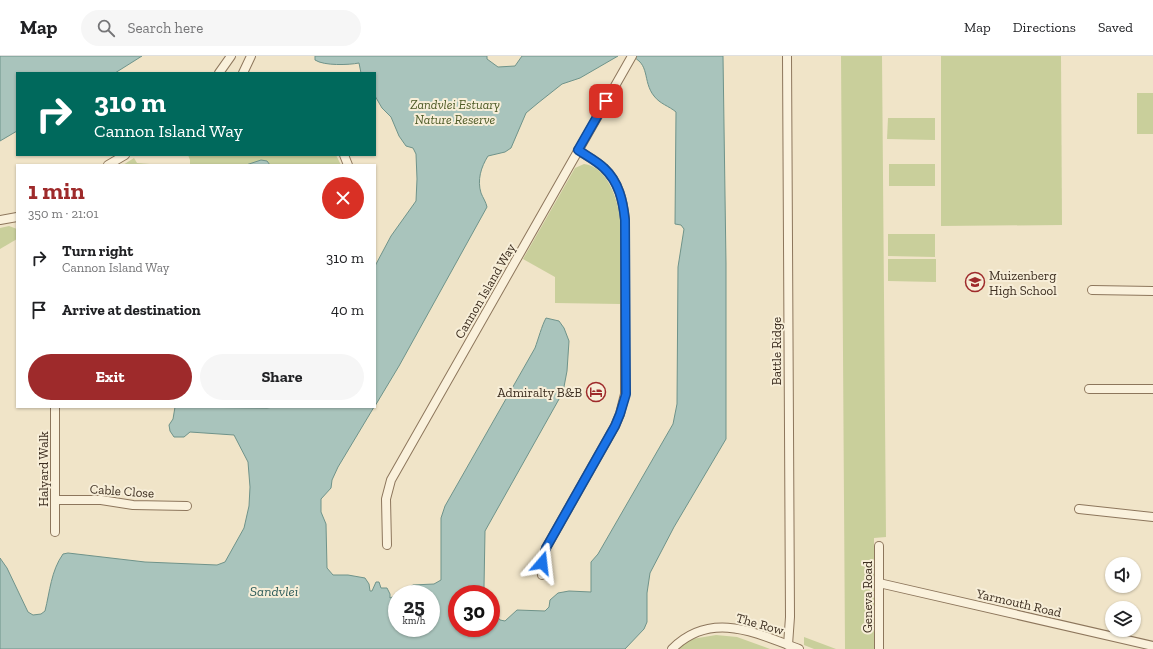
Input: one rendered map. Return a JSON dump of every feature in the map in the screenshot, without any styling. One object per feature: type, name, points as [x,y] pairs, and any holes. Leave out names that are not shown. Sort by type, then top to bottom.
[{"type":"street","points":[[220,72],[231,56]]},
{"type":"street","points":[[243,72],[251,56]]},
{"type":"street","name":"Cannon Island Way","points":[[387,545],[386,499],[391,480],[632,56]]},
{"type":"street","name":"Battle Ridge","points":[[787,56],[790,617],[788,645]]},
{"type":"street","points":[[542,575],[542,563],[546,548],[615,426],[626,394],[625,220],[623,202],[621,193],[611,176],[604,168],[578,150]]},
{"type":"street","points":[[110,164],[123,156]]},
{"type":"street","points":[[0,220],[16,216]]},
{"type":"street","points":[[1092,290],[1153,290]]},
{"type":"street","points":[[1089,389],[1153,389]]},
{"type":"street","name":"Halyard Walk","points":[[55,408],[55,532]]},
{"type":"street","name":"Cable Close","points":[[55,500],[101,500],[133,505],[187,506]]},
{"type":"street","points":[[1078,509],[1153,517]]},
{"type":"street","name":"Geneva Road","points":[[879,546],[879,649]]},
{"type":"street","name":"Yarmouth Road","points":[[879,583],[1153,646]]},
{"type":"street","name":"The Row","points":[[672,649],[687,637],[698,632],[710,628],[722,627],[747,631],[800,649]]},
{"type":"green space","points":[[841,56],[882,56],[886,537],[874,538],[874,649],[845,649]]},
{"type":"green space","points":[[941,56],[1061,56],[1062,225],[941,226]]},
{"type":"green space","points":[[1137,93],[1153,93],[1153,134],[1137,134]]},
{"type":"green space","points":[[888,118],[935,118],[935,140],[887,139]]},
{"type":"green space","points":[[188,156],[336,156],[340,164],[190,164]]},
{"type":"green space","points":[[134,158],[137,163],[150,164],[125,164]]},
{"type":"green space","points":[[584,164],[592,166],[605,177],[617,202],[620,218],[620,304],[555,303],[555,277],[523,259],[575,168]]},
{"type":"green space","points":[[889,164],[935,164],[935,186],[889,186]]},
{"type":"green space","points":[[9,226],[16,229],[16,240],[0,249],[0,228]]},
{"type":"green space","points":[[888,234],[935,234],[935,257],[888,256]]},
{"type":"green space","points":[[888,259],[936,259],[936,282],[888,281]]},
{"type":"green space","points":[[716,635],[737,637],[770,649],[675,649],[692,639]]},
{"type":"green space","points":[[804,637],[836,649],[814,649],[804,645]]},
{"type":"water","points":[[0,56],[142,56],[117,72],[16,72],[16,132],[0,141]]},
{"type":"water","name":"Zandvlei Estuary Nature Reserve","points":[[315,56],[487,56],[487,59],[498,67],[515,66],[522,56],[618,56],[580,78],[562,84],[526,113],[511,148],[505,152],[488,156],[483,165],[479,183],[481,193],[487,207],[399,366],[376,404],[376,264],[391,236],[416,201],[416,154],[413,148],[406,146],[399,136],[391,117],[382,108],[376,98],[376,72],[361,72],[359,63],[343,65],[324,63],[315,60]]},
{"type":"water","name":"Sandvlei","points":[[630,56],[723,56],[726,264],[726,439],[674,527],[650,573],[647,593],[647,622],[644,629],[625,649],[0,649],[0,558],[7,568],[28,612],[33,615],[41,614],[45,611],[53,574],[63,554],[68,553],[145,562],[217,565],[225,562],[244,528],[249,506],[250,487],[248,462],[234,435],[190,432],[184,437],[174,437],[170,431],[169,425],[173,419],[175,408],[373,408],[338,467],[332,480],[331,488],[321,499],[321,512],[326,524],[327,568],[333,575],[348,575],[365,578],[369,584],[370,591],[372,591],[376,582],[379,582],[381,588],[387,588],[388,637],[440,637],[440,585],[413,585],[434,584],[441,580],[441,518],[445,506],[535,348],[546,318],[559,321],[564,328],[569,341],[567,371],[563,392],[485,531],[484,585],[448,585],[448,637],[500,637],[500,620],[505,621],[517,610],[545,611],[549,607],[550,600],[558,593],[569,591],[591,592],[591,562],[598,554],[673,424],[677,404],[678,267],[684,229],[681,225],[675,224],[676,112],[654,96],[650,90],[644,68],[637,59]]},
{"type":"water","points":[[261,160],[267,161],[269,164],[249,164]]},
{"type":"place","name":"Muizenberg High School","points":[[975,282]]},
{"type":"place","name":"Admiralty B&B","points":[[596,392]]},
{"type":"route","points":[[542,563],[543,554],[546,548],[615,426],[626,394],[625,220],[623,202],[621,193],[611,176],[604,168],[578,150],[606,101]]}]
